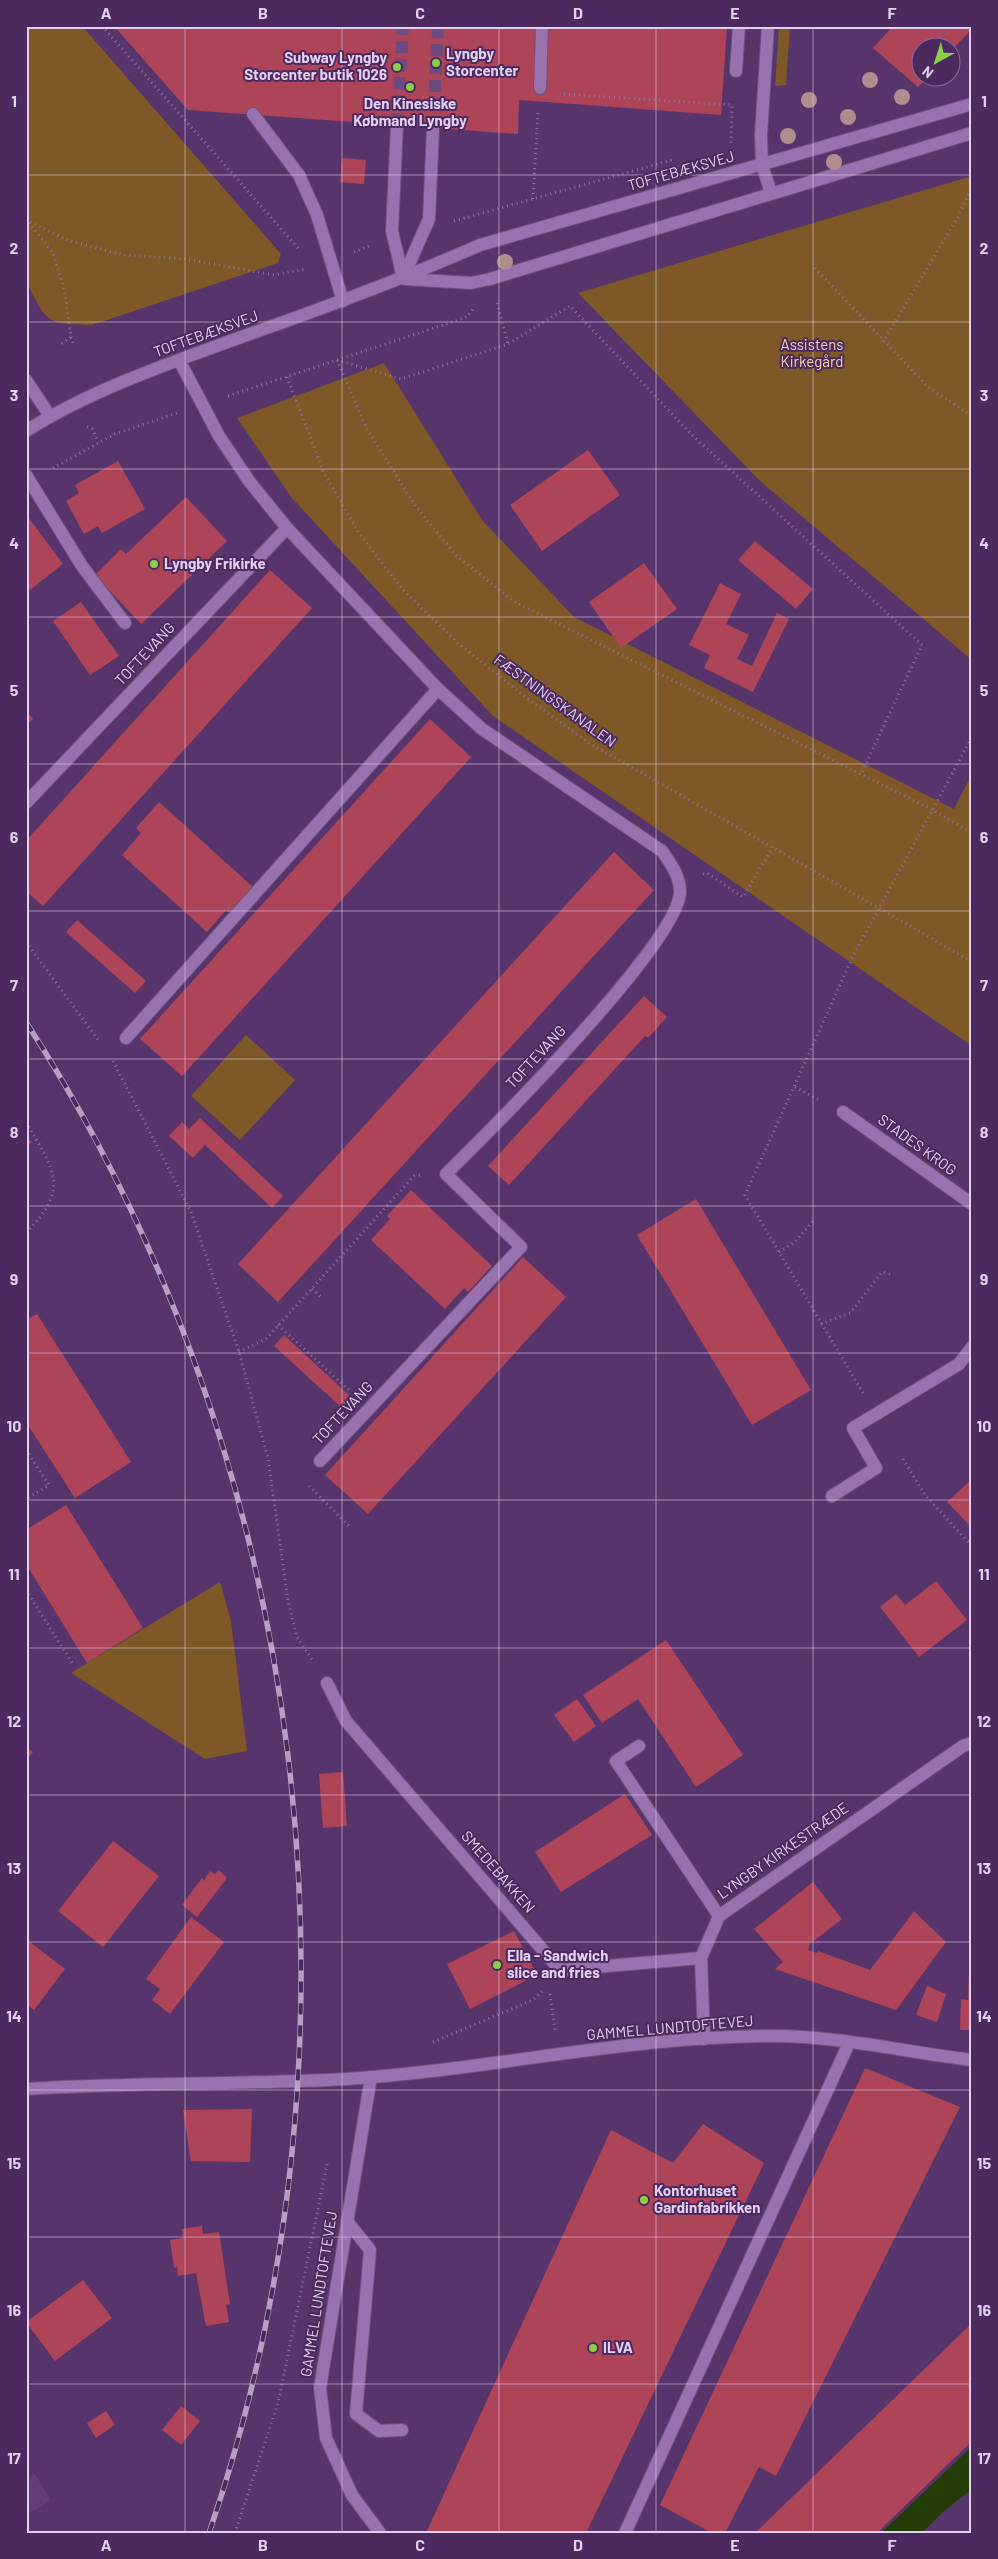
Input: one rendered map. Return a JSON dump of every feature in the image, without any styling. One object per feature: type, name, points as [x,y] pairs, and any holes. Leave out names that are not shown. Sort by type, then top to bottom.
[{"type":"street","points":[[540,90],[542,26]]},
{"type":"street","points":[[736,72],[739,26]]},
{"type":"street","points":[[768,26],[761,135],[762,165],[771,193]]},
{"type":"street","name":"TOFTEBÆKSVEJ","points":[[26,431],[50,416],[179,360],[343,301],[486,243],[972,104]]},
{"type":"street","points":[[253,114],[299,175],[317,215],[343,301]]},
{"type":"street","points":[[397,125],[392,231],[403,278]]},
{"type":"street","points":[[403,278],[429,219],[433,128]]},
{"type":"street","name":"TOFTEBÆKSVEJ","points":[[403,278],[471,283],[540,265],[972,133]]},
{"type":"street","points":[[179,360],[219,436],[249,481],[287,528],[438,689],[482,729],[662,851],[678,878]]},
{"type":"street","points":[[26,380],[50,416]]},
{"type":"street","points":[[29,478],[82,566],[125,623]]},
{"type":"street","name":"TOFTEVANG","points":[[26,803],[287,528]]},
{"type":"street","points":[[126,1038],[438,689]]},
{"type":"street","name":"TOFTEVANG","points":[[320,1461],[521,1247],[446,1174],[489,1133],[624,986],[672,917],[680,894],[678,878]]},
{"type":"street","name":"STADES KROG","points":[[843,1112],[972,1204]]},
{"type":"street","points":[[832,1496],[876,1468],[853,1428],[959,1364],[972,1347]]},
{"type":"street","name":"SMEDEBAKKEN","points":[[327,1683],[346,1721],[560,1970],[701,1958]]},
{"type":"street","name":"LYNGBY KIRKESTRÆDE","points":[[704,2039],[701,1958],[719,1916],[962,1746],[972,1743]]},
{"type":"street","points":[[639,1746],[616,1761],[719,1916]]},
{"type":"street","name":"GAMMEL LUNDTOFTEVEJ","points":[[26,2089],[106,2084],[371,2077],[704,2039],[785,2036],[972,2060]]},
{"type":"street","points":[[624,2533],[849,2043]]},
{"type":"street","name":"GAMMEL LUNDTOFTEVEJ","points":[[371,2077],[320,2388],[326,2438],[352,2495],[380,2533]]},
{"type":"street","points":[[347,2221],[370,2250],[356,2414],[379,2431],[402,2430]]},
{"type":"path","points":[[102,26],[315,267]]},
{"type":"path","points":[[534,199],[540,90],[732,105],[731,143]]},
{"type":"path","points":[[722,146],[761,135]]},
{"type":"path","points":[[454,222],[675,159]]},
{"type":"path","points":[[883,342],[958,217],[972,187]]},
{"type":"path","points":[[26,220],[67,240],[123,255],[185,259],[274,275],[315,267],[370,246]]},
{"type":"path","points":[[26,220],[54,253],[65,292],[74,346]]},
{"type":"path","points":[[815,268],[883,342],[928,387],[972,416]]},
{"type":"path","points":[[337,360],[467,317],[474,312],[477,297],[471,283]]},
{"type":"path","points":[[496,299],[508,344]]},
{"type":"path","points":[[337,360],[401,379],[508,344],[570,306],[692,435],[922,645],[861,774]]},
{"type":"path","points":[[61,344],[71,337]]},
{"type":"path","points":[[337,360],[367,429],[416,507],[457,556],[513,601],[931,809],[972,833]]},
{"type":"path","name":"FÆSTNINGSKANALEN","points":[[337,360],[286,377],[324,473],[359,533],[403,590],[458,643],[588,744],[773,847],[972,962]]},
{"type":"path","points":[[29,478],[99,442]]},
{"type":"path","points":[[876,1414],[745,1195],[853,956],[931,809],[972,737]]},
{"type":"path","points":[[678,878],[707,873],[743,897],[773,847]]},
{"type":"path","points":[[26,942],[101,1044]]},
{"type":"path","points":[[112,1060],[191,1212],[238,1352],[268,1458],[288,1601],[297,1637],[327,1683]]},
{"type":"path","points":[[26,1122],[42,1150],[56,1182],[52,1201],[26,1233]]},
{"type":"path","points":[[238,1352],[266,1339],[414,1176],[446,1174]]},
{"type":"path","points":[[779,1252],[795,1242],[814,1220]]},
{"type":"path","points":[[822,1324],[850,1313],[882,1272],[893,1275]]},
{"type":"path","points":[[312,1288],[323,1299]]},
{"type":"path","points":[[278,1325],[369,1409]]},
{"type":"path","points":[[26,1450],[48,1485],[26,1499]]},
{"type":"path","points":[[900,1455],[924,1495],[972,1546]]},
{"type":"path","points":[[320,1461],[304,1481],[349,1526]]},
{"type":"path","points":[[26,1590],[72,1662]]},
{"type":"path","points":[[428,2044],[533,2000],[548,1986],[558,2055]]},
{"type":"path","points":[[235,2533],[278,2403],[329,2155]]},
{"type":"shaded area","points":[[972,2446],[972,2489],[943,2512],[922,2533],[881,2533]]},
{"type":"shaded area","points":[[35,2474],[51,2500],[26,2515],[26,2479]]},
{"type":"green space","points":[[26,26],[82,26],[281,254],[278,263],[92,325],[56,322],[44,313],[26,282]]},
{"type":"green space","points":[[779,26],[790,26],[786,85],[775,86]]},
{"type":"green space","name":"Assistens Kirkegård","points":[[972,176],[972,660],[760,481],[578,293]]},
{"type":"green space","points":[[384,363],[482,520],[574,617],[954,809],[972,774],[972,1046],[493,716],[291,497],[237,418]]},
{"type":"green space","points":[[246,1035],[295,1080],[240,1140],[191,1096]]},
{"type":"green space","points":[[220,1582],[231,1621],[247,1751],[205,1759],[71,1673]]},
{"type":"building","name":"Lyngby Storcenter","points":[[114,26],[727,26],[721,115],[519,100],[518,134],[188,110]]},
{"type":"building","points":[[893,26],[972,26],[972,29],[960,42],[960,38],[910,38],[910,80],[873,48]]},
{"type":"building","points":[[342,158],[366,160],[364,184],[340,182]]},
{"type":"building","points":[[588,450],[620,495],[542,551],[510,505]]},
{"type":"building","points":[[118,461],[145,509],[102,533],[98,526],[84,534],[66,501],[79,493],[75,485]]},
{"type":"building","name":"Lyngby Frikirke","points":[[186,497],[227,541],[141,624],[95,575],[121,549],[126,554]]},
{"type":"building","points":[[28,517],[63,564],[26,593],[26,518]]},
{"type":"building","points":[[755,541],[813,589],[796,609],[738,560]]},
{"type":"building","points":[[644,563],[677,609],[621,648],[589,602]]},
{"type":"building","points":[[270,570],[312,608],[43,906],[26,891],[26,841]]},
{"type":"building","points":[[720,583],[741,594],[726,624],[749,635],[737,659],[752,666],[777,613],[789,619],[753,692],[704,668],[710,655],[689,645]]},
{"type":"building","points":[[81,602],[119,656],[90,675],[53,621]]},
{"type":"building","points":[[26,710],[33,719],[26,725]]},
{"type":"building","points":[[430,719],[471,757],[182,1076],[140,1039]]},
{"type":"building","points":[[159,802],[254,888],[230,914],[226,910],[207,932],[122,855],[141,833],[136,828]]},
{"type":"building","points":[[614,852],[654,890],[278,1302],[238,1264]]},
{"type":"building","points":[[77,920],[146,981],[135,993],[66,932]]},
{"type":"building","points":[[644,996],[667,1017],[648,1038],[645,1036],[509,1185],[488,1166]]},
{"type":"building","points":[[200,1118],[283,1196],[272,1208],[205,1145],[193,1158],[169,1136],[182,1122],[189,1129]]},
{"type":"building","points":[[26,1136],[32,1142],[26,1148]]},
{"type":"building","points":[[411,1190],[492,1266],[468,1292],[464,1288],[445,1309],[371,1240],[390,1219],[387,1216]]},
{"type":"building","points":[[696,1199],[811,1390],[752,1425],[637,1235]]},
{"type":"building","points":[[523,1257],[566,1297],[368,1514],[325,1475]]},
{"type":"building","points":[[37,1314],[131,1462],[75,1498],[26,1422],[26,1320]]},
{"type":"building","points":[[284,1335],[352,1398],[342,1408],[274,1346]]},
{"type":"building","points":[[972,1479],[972,1528],[947,1502]]},
{"type":"building","points":[[66,1505],[143,1628],[87,1663],[26,1564],[26,1530]]},
{"type":"building","points":[[936,1581],[967,1620],[919,1657],[880,1607],[896,1594],[905,1605]]},
{"type":"building","points":[[666,1640],[743,1755],[696,1787],[638,1699],[602,1723],[583,1695]]},
{"type":"building","points":[[577,1699],[596,1726],[574,1742],[554,1715]]},
{"type":"building","points":[[26,1747],[33,1752],[26,1761]]},
{"type":"building","points":[[343,1772],[347,1826],[323,1828],[319,1774]]},
{"type":"building","points":[[625,1794],[652,1835],[561,1892],[535,1852]]},
{"type":"building","points":[[113,1841],[159,1876],[103,1947],[58,1911]]},
{"type":"building","points":[[219,1870],[227,1878],[197,1917],[182,1905],[202,1878],[204,1881],[210,1871],[215,1874]]},
{"type":"building","points":[[813,1882],[842,1919],[810,1944],[808,1950],[817,1953],[818,1951],[870,1970],[914,1911],[946,1942],[896,2010],[775,1969],[783,1962],[754,1929]]},
{"type":"building","points":[[191,1917],[224,1942],[170,2014],[152,2000],[160,1989],[146,1979]]},
{"type":"building","points":[[514,1931],[537,1975],[470,2009],[447,1964]]},
{"type":"building","points":[[26,1939],[65,1969],[34,2010],[26,2004]]},
{"type":"building","points":[[969,1970],[972,1970],[972,2030],[960,2030],[961,1999],[968,2000]]},
{"type":"building","points":[[927,1986],[946,1994],[937,2022],[916,2015]]},
{"type":"building","points":[[865,2068],[960,2107],[776,2476],[759,2467],[725,2533],[712,2533],[660,2505]]},
{"type":"building","points":[[252,2109],[250,2162],[191,2161],[183,2110]]},
{"type":"building","name":"ILVA","points":[[703,2124],[764,2163],[586,2533],[426,2533],[611,2130],[673,2163]]},
{"type":"building","points":[[202,2226],[203,2234],[219,2232],[230,2304],[226,2305],[229,2322],[206,2326],[196,2273],[178,2276],[177,2267],[174,2268],[170,2240],[183,2238],[182,2229]]},
{"type":"building","points":[[83,2280],[112,2318],[55,2361],[26,2322]]},
{"type":"building","points":[[972,2323],[972,2441],[877,2533],[755,2533]]},
{"type":"building","points":[[181,2406],[200,2421],[181,2445],[162,2430]]},
{"type":"building","points":[[106,2411],[115,2425],[96,2438],[87,2423]]},
{"type":"tunnel","points":[[397,125],[403,26]]},
{"type":"tunnel","points":[[433,128],[438,26]]},
{"type":"railway","points":[[26,1022],[123,1193],[199,1374],[254,1563],[288,1757],[301,1954],[292,2150],[262,2344],[209,2533]]},
{"type":"place","name":"Lyngby Storcenter","points":[[436,63]]},
{"type":"place","name":"Subway Lyngby Storcenter butik 1026","points":[[397,67]]},
{"type":"place","name":"Den Kinesiske Købmand Lyngby","points":[[410,87]]},
{"type":"place","name":"Lyngby Frikirke","points":[[154,564]]},
{"type":"place","name":"Ella - Sandwich slice and fries","points":[[497,1965]]},
{"type":"place","name":"Kontorhuset Gardinfabrikken","points":[[644,2200]]},
{"type":"place","name":"ILVA","points":[[593,2348]]}]
